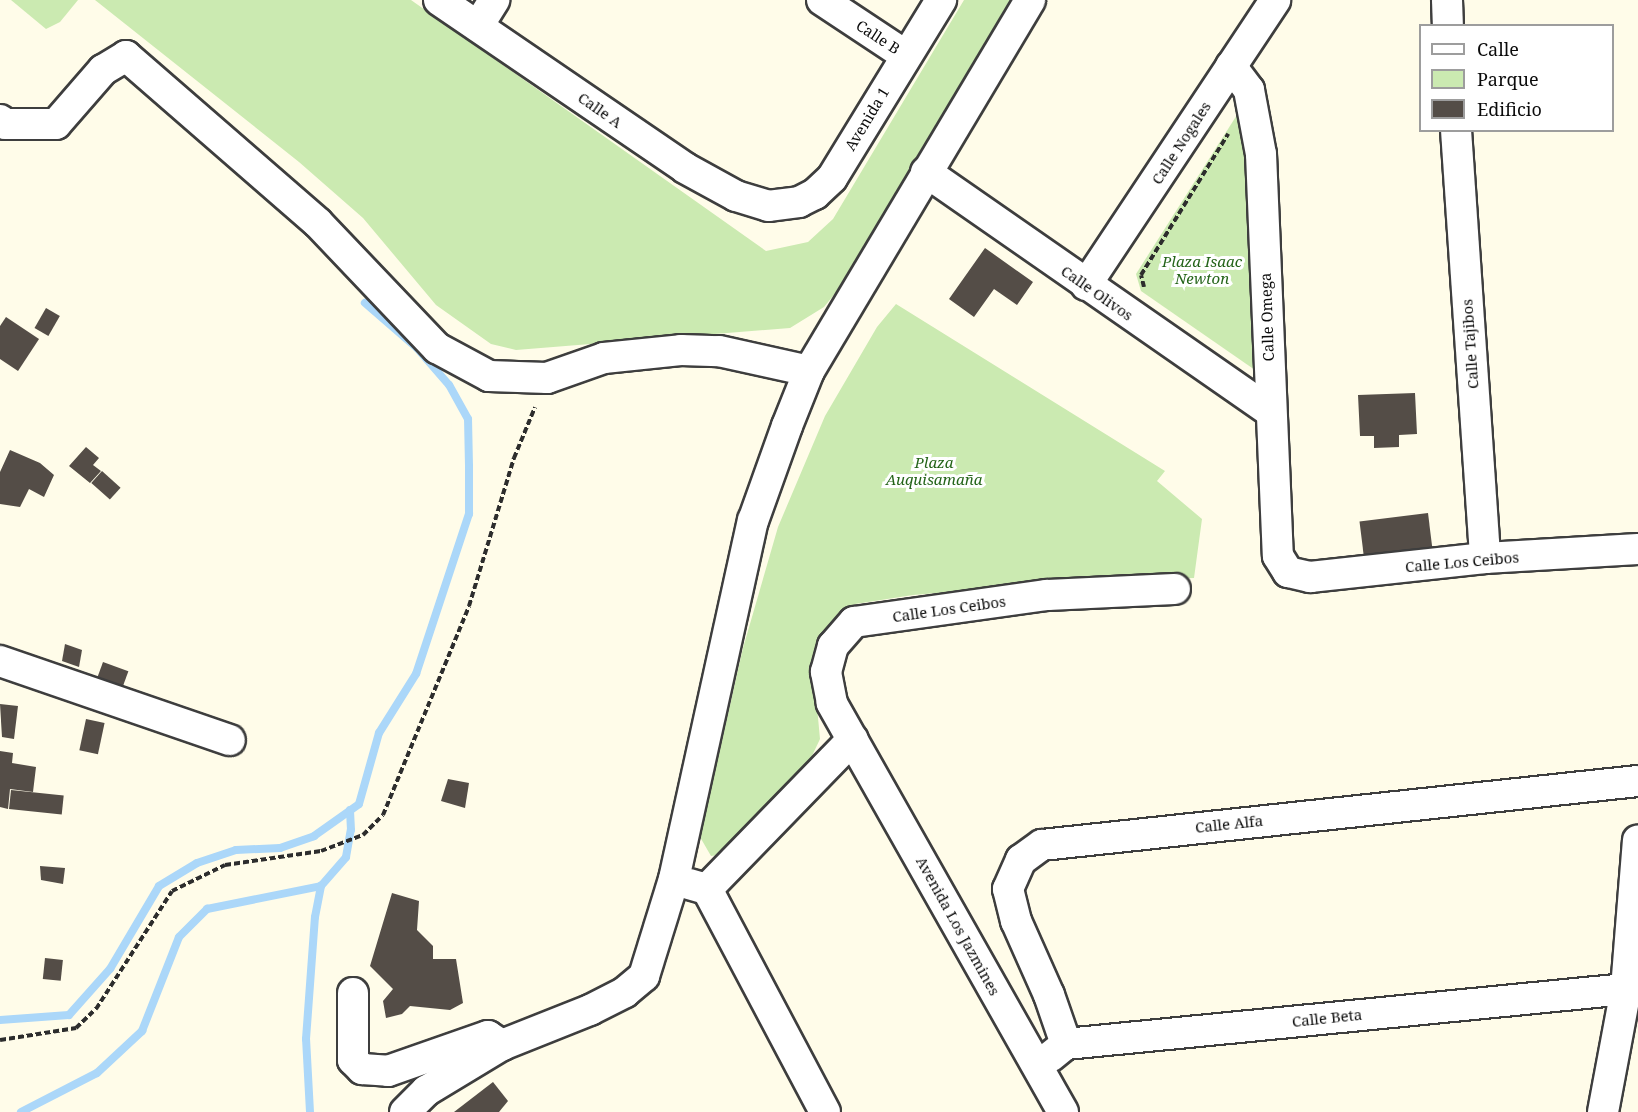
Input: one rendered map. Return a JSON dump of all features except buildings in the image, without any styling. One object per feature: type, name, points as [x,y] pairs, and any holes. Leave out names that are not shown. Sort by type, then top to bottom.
[{"type":"street","name":"Calle A","points":[[439,0],[685,168],[736,196],[768,206]]},
{"type":"street","points":[[478,26],[494,0]]},
{"type":"street","name":"Calle B","points":[[822,0],[905,55]]},
{"type":"street","name":"Avenida 1","points":[[768,206],[799,202],[815,194],[832,178],[905,55],[941,0]]},
{"type":"street","points":[[405,1112],[426,1091],[502,1045],[590,1011],[625,992],[644,976],[674,879],[753,521],[809,371],[1030,0]]},
{"type":"street","name":"Calle Nogales","points":[[1086,285],[1188,136],[1275,0]]},
{"type":"street","points":[[1447,0],[1448,24]]},
{"type":"street","points":[[0,120],[5,124],[56,124],[82,97],[102,70],[126,56],[166,88],[318,222],[437,348],[489,376],[547,378],[604,358],[681,350],[719,351],[809,371]]},
{"type":"street","name":"Calle Omega","points":[[1231,66],[1249,90],[1261,154],[1270,411],[1278,556],[1288,572]]},
{"type":"street","name":"Calle Tajibos","points":[[1456,132],[1485,558]]},
{"type":"street","name":"Calle Olivos","points":[[926,172],[1270,411]]},
{"type":"street","name":"Calle Los Ceibos","points":[[1288,572],[1310,577],[1485,558],[1638,549]]},
{"type":"street","name":"Calle Los Ceibos","points":[[853,739],[832,703],[826,672],[833,646],[854,622],[1047,595],[1175,589]]},
{"type":"street","points":[[0,661],[230,740]]},
{"type":"street","points":[[706,889],[853,739]]},
{"type":"street","name":"Avenida Los Jazmines","points":[[853,739],[1063,1112]]},
{"type":"street","name":"Calle Alfa","points":[[1066,1044],[1016,921],[1008,889],[1021,860],[1042,845],[1638,781]]},
{"type":"street","points":[[1603,1112],[1626,989],[1638,840]]},
{"type":"street","points":[[674,879],[706,889],[825,1112]]},
{"type":"street","name":"Calle Beta","points":[[1066,1044],[1626,989]]},
{"type":"street","points":[[353,993],[353,1060],[362,1070],[388,1071],[488,1036],[502,1045]]},
{"type":"street","points":[[1037,1067],[1066,1044]]},
{"type":"path","points":[[1154,295],[1144,288],[1141,275],[1234,125]]},
{"type":"path","points":[[0,1040],[76,1028],[96,1009],[172,891],[225,865],[321,851],[363,835],[383,815],[469,606],[514,458],[547,378]]},
{"type":"green space","points":[[11,0],[78,0],[60,22],[46,29]]},
{"type":"green space","points":[[95,0],[411,0],[766,251],[808,242],[833,219],[964,0],[1012,0],[846,280],[824,307],[790,328],[516,350],[491,344],[436,305],[363,218],[299,162]]},
{"type":"green space","name":"Plaza Isaac Newton","points":[[1249,96],[1255,370],[1141,291],[1136,274]]},
{"type":"green space","name":"Plaza Auquisamaña","points":[[896,304],[1165,471],[1157,481],[1202,519],[1194,578],[1079,581],[913,595],[855,604],[833,624],[813,664],[820,739],[811,758],[725,854],[711,856],[700,837],[743,648],[778,527],[825,416],[877,327]]},
{"type":"waterway","points":[[0,1020],[69,1015],[110,969],[159,886],[197,863],[236,850],[280,848],[314,836],[359,804],[379,733],[416,674],[469,514],[468,419],[449,385],[417,348],[365,303]]},
{"type":"waterway","points":[[310,1112],[306,1039],[315,917],[321,886],[346,857],[351,830],[350,810]]},
{"type":"waterway","points":[[21,1112],[97,1073],[142,1031],[179,937],[207,909],[321,886]]}]
